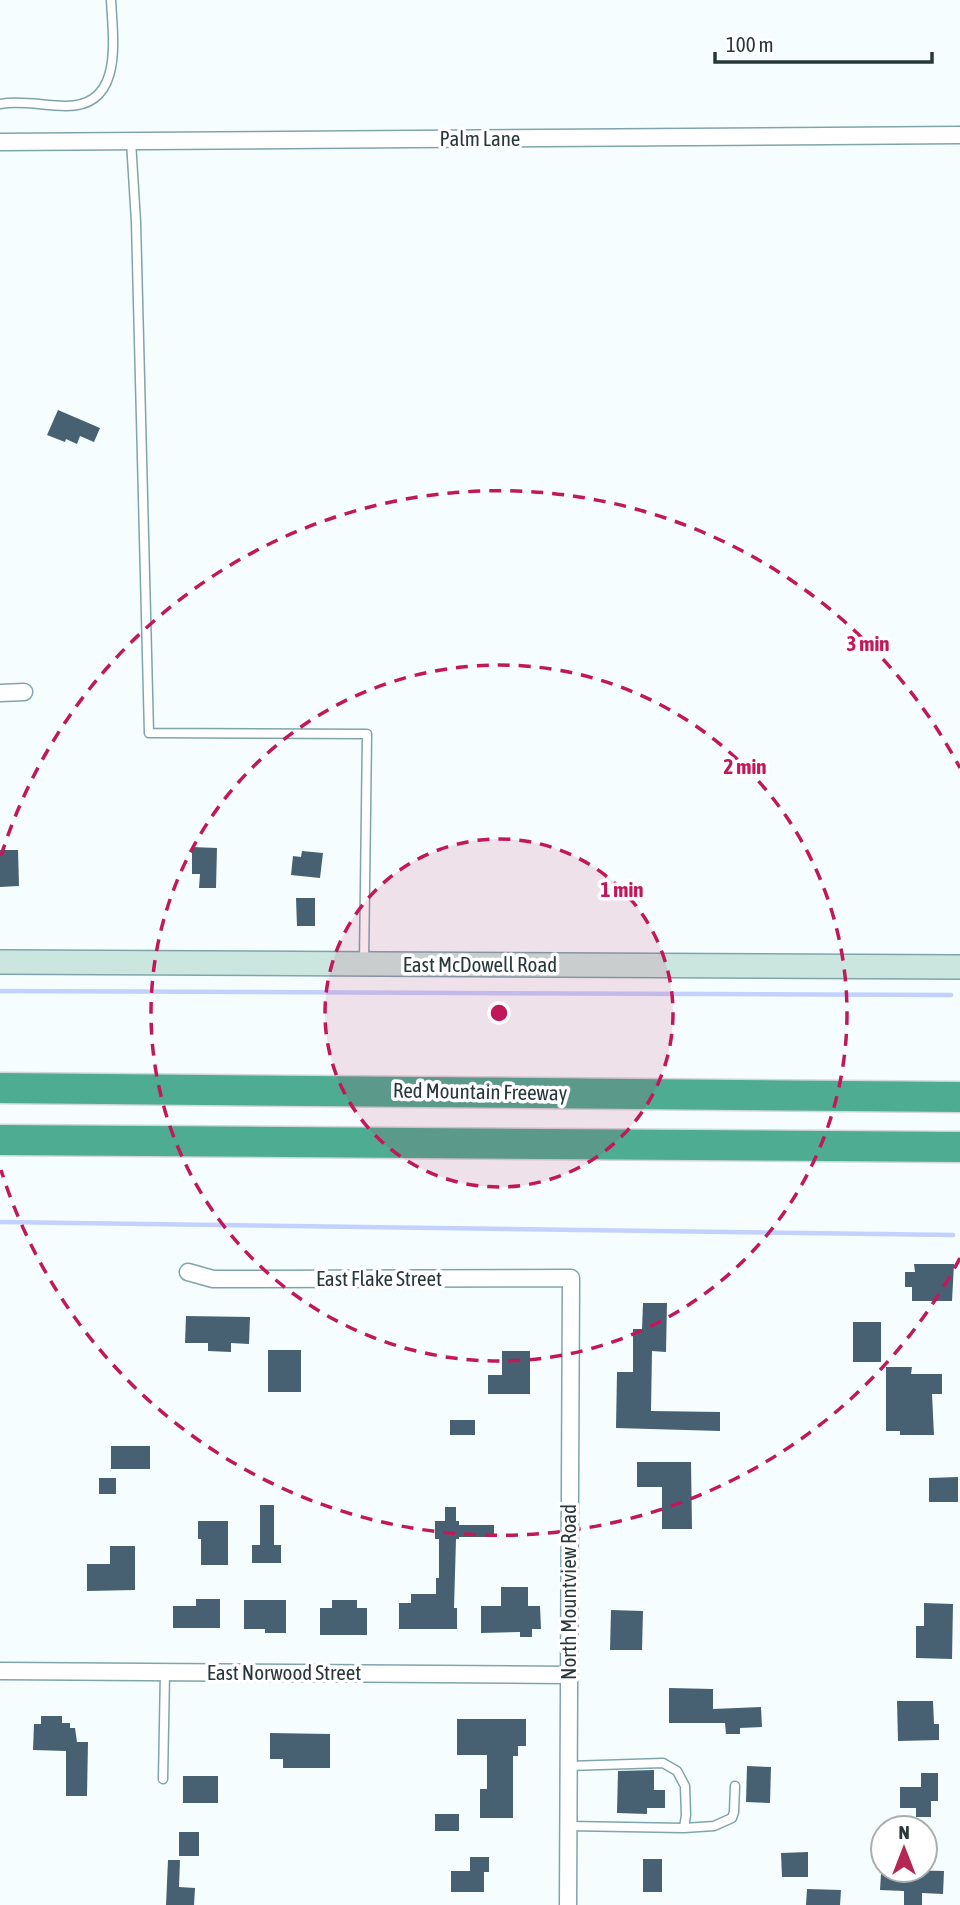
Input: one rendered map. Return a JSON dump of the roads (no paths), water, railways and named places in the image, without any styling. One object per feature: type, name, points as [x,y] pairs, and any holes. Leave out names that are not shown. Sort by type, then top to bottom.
[{"type":"highway","name":"Red Mountain Freeway","points":[[0,1088],[960,1097]]},
{"type":"highway","points":[[0,1140],[960,1147]]},
{"type":"street","name":"Palm Lane","points":[[0,142],[960,135]]},
{"type":"street","points":[[0,693],[24,692]]},
{"type":"street","name":"East McDowell Road","points":[[0,962],[960,967]]},
{"type":"street","name":"East Flake Street","points":[[188,1272],[213,1279],[571,1278]]},
{"type":"street","name":"North Mountview Road","points":[[568,1905],[571,1278]]},
{"type":"street","name":"East Norwood Street","points":[[0,1671],[568,1675]]},
{"type":"lane","points":[[0,104],[68,106],[87,103],[101,93],[113,62],[111,0]]},
{"type":"lane","points":[[131,141],[136,222],[149,733],[367,734],[364,964]]},
{"type":"lane","points":[[163,1779],[165,1672]]},
{"type":"lane","points":[[568,1766],[663,1763],[677,1771],[685,1786],[684,1828]]},
{"type":"lane","points":[[568,1826],[714,1826],[732,1818],[735,1786]]},
{"type":"waterway","points":[[0,991],[951,995]]},
{"type":"waterway","points":[[0,1222],[953,1235]]}]
